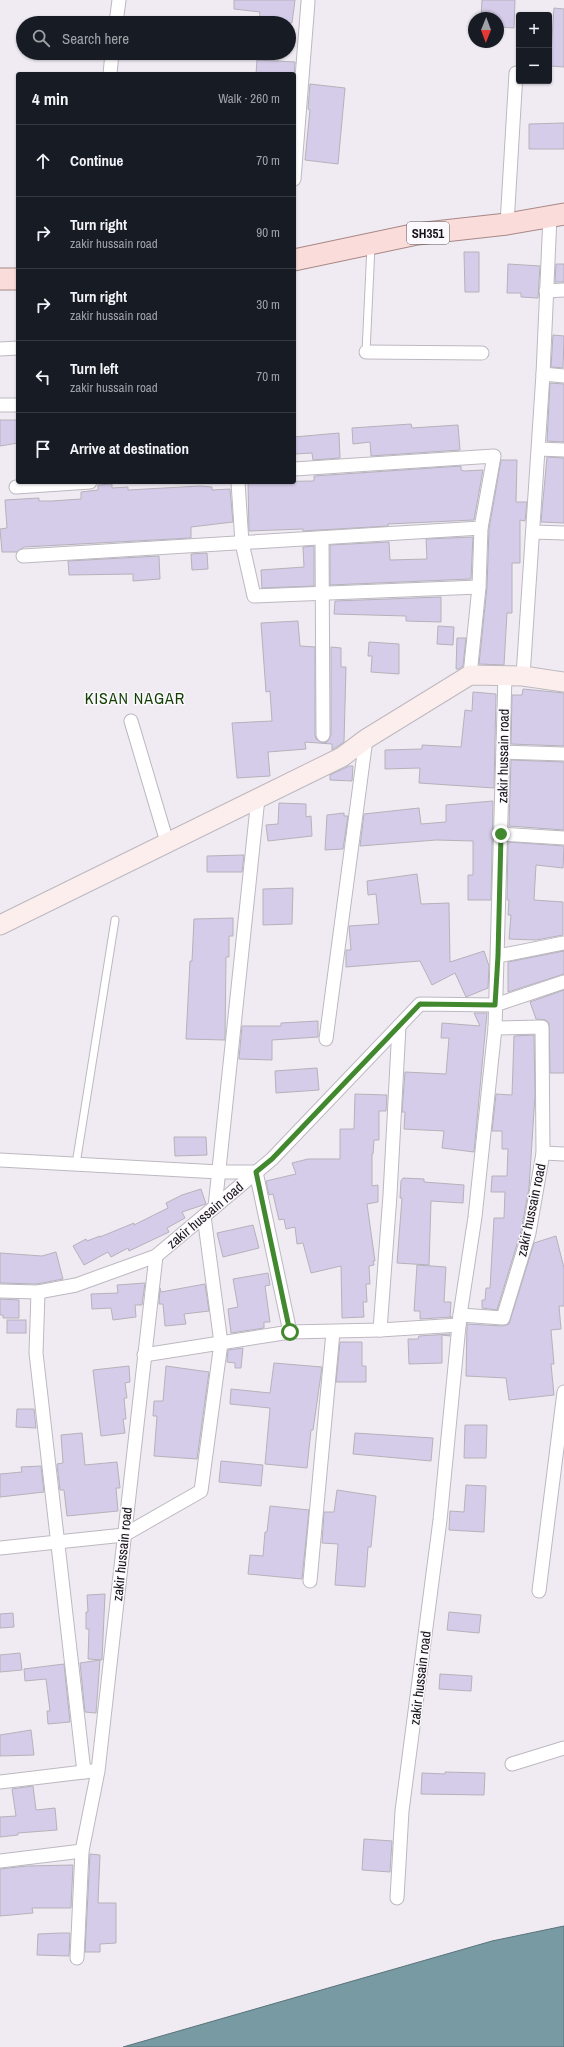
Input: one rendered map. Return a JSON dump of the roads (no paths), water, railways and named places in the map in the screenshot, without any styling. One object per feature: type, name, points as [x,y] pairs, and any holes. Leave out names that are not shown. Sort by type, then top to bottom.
[{"type":"main road","name":"SH351","points":[[296,260],[417,234],[507,224],[557,215]]},
{"type":"main road","points":[[0,279],[16,279]]},
{"type":"street","points":[[117,16],[119,0]]},
{"type":"street","points":[[296,154],[308,2]]},
{"type":"street","points":[[110,72],[111,60]]},
{"type":"street","points":[[507,224],[516,73]]},
{"type":"street","name":"zakir hussain road","points":[[397,1898],[402,1811],[440,1520],[459,1320],[475,1216],[495,1028],[503,752],[533,532],[539,449],[546,290],[557,215]]},
{"type":"street","points":[[546,290],[564,290]]},
{"type":"street","points":[[0,349],[16,348]]},
{"type":"street","points":[[366,352],[482,352]]},
{"type":"street","points":[[543,374],[564,376]]},
{"type":"street","points":[[0,405],[16,405]]},
{"type":"street","points":[[539,449],[564,450]]},
{"type":"street","points":[[296,470],[494,456],[481,528],[479,587],[470,675]]},
{"type":"street","points":[[16,487],[60,484]]},
{"type":"street","points":[[238,484],[242,543],[254,596],[479,587]]},
{"type":"street","points":[[23,556],[481,528]]},
{"type":"street","points":[[533,532],[564,533]]},
{"type":"street","points":[[322,538],[323,735]]},
{"type":"street","points":[[0,925],[342,757],[366,739],[470,675],[514,676],[564,682]]},
{"type":"street","points":[[130,720],[167,842]]},
{"type":"street","points":[[326,1039],[366,739]]},
{"type":"street","points":[[503,752],[564,754]]},
{"type":"street","points":[[215,1206],[258,798]]},
{"type":"street","points":[[501,834],[564,838]]},
{"type":"street","points":[[498,956],[564,943]]},
{"type":"street","points":[[495,1005],[564,982]]},
{"type":"street","name":"zakir hussain road","points":[[0,1291],[38,1292],[76,1285],[156,1256],[277,1153],[420,1004],[495,1005]]},
{"type":"street","points":[[380,1330],[391,1187],[399,1026]]},
{"type":"street","name":"zakir hussain road","points":[[459,1320],[503,1318],[529,1233],[543,1153],[542,1027],[495,1028]]},
{"type":"street","name":"zakir hussain road","points":[[543,1153],[564,1154]]},
{"type":"street","points":[[0,1160],[219,1172],[256,1172],[290,1332]]},
{"type":"street","points":[[0,1548],[124,1535],[200,1491],[221,1343],[204,1216]]},
{"type":"street","name":"zakir hussain road","points":[[77,1958],[82,1852],[98,1771],[156,1256]]},
{"type":"street","points":[[38,1292],[36,1353],[56,1542],[84,1772]]},
{"type":"street","points":[[144,1355],[290,1332],[380,1330],[459,1320]]},
{"type":"street","points":[[310,1581],[333,1332]]},
{"type":"street","points":[[539,1591],[564,1392]]},
{"type":"street","points":[[512,1764],[564,1748]]},
{"type":"street","points":[[0,1782],[98,1771]]},
{"type":"street","points":[[0,1861],[82,1852]]},
{"type":"lane","points":[[366,352],[372,244]]},
{"type":"lane","points":[[76,1164],[115,920]]},
{"type":"water","points":[[564,1926],[564,2047],[123,2047],[492,1941]]},
{"type":"district","name":"KISAN NAGAR","points":[[135,698]]}]
